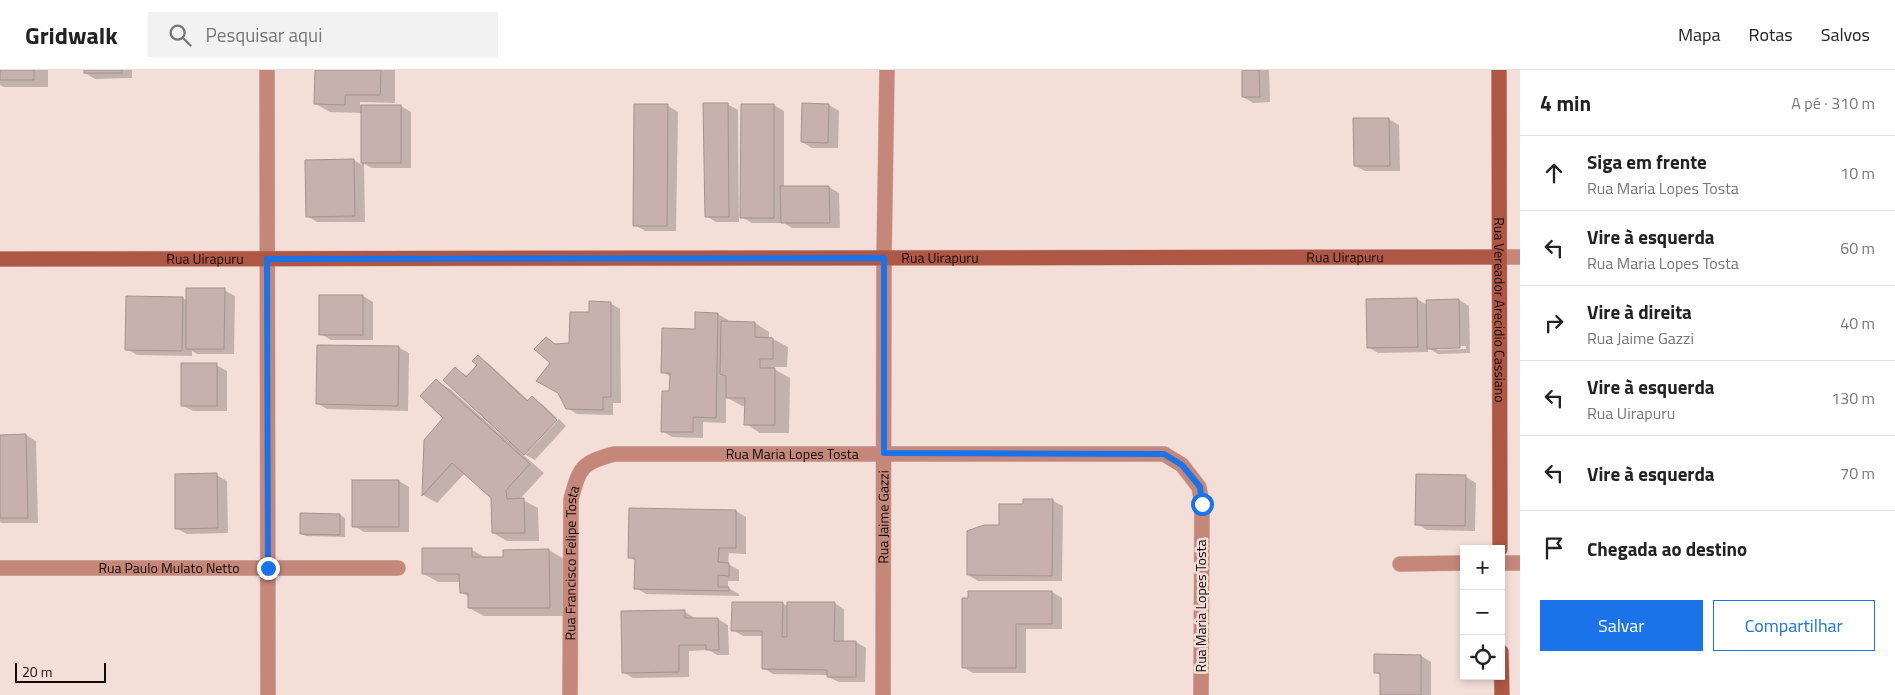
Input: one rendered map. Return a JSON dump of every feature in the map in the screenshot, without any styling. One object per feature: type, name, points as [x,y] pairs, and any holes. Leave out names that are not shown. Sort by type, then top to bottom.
[{"type":"street","points":[[267,70],[268,695]]},
{"type":"street","name":"Rua Jaime Gazzi","points":[[883,695],[884,258],[887,70]]},
{"type":"street","name":"Rua Vereador Arecidio Cassiano","points":[[1499,70],[1500,545]]},
{"type":"street","name":"Rua Uirapuru","points":[[0,259],[1520,257]]},
{"type":"street","name":"Rua Maria Lopes Tosta","points":[[614,454],[1164,454],[1182,465],[1200,487],[1202,504],[1201,695]]},
{"type":"street","name":"Rua Francisco Felipe Tosta","points":[[570,695],[571,499],[578,474],[592,460],[614,454]]},
{"type":"street","points":[[1400,564],[1460,563]]},
{"type":"street","points":[[1505,563],[1520,563]]},
{"type":"street","name":"Rua Paulo Mulato Netto","points":[[0,568],[398,568]]},
{"type":"street","points":[[1502,680],[1502,695]]},
{"type":"building","points":[[0,70],[34,70],[34,80],[0,80]]},
{"type":"building","points":[[84,70],[122,70],[122,73],[84,73]]},
{"type":"building","points":[[315,70],[381,70],[380,95],[345,95],[345,105],[314,104]]},
{"type":"building","points":[[1242,70],[1259,70],[1260,97],[1242,97]]},
{"type":"building","points":[[703,103],[728,103],[729,217],[705,217]]},
{"type":"building","points":[[802,103],[829,104],[828,143],[801,142]]},
{"type":"building","points":[[634,104],[668,104],[667,226],[633,226]]},
{"type":"building","points":[[741,104],[774,104],[774,218],[740,218]]},
{"type":"building","points":[[361,105],[401,105],[401,163],[361,163]]},
{"type":"building","points":[[1353,118],[1389,118],[1390,166],[1354,166]]},
{"type":"building","points":[[354,159],[355,216],[306,217],[305,160]]},
{"type":"building","points":[[780,186],[829,186],[830,223],[781,223]]},
{"type":"building","points":[[186,288],[225,288],[224,349],[186,349]]},
{"type":"building","points":[[319,295],[363,295],[363,335],[319,335]]},
{"type":"building","points":[[126,296],[183,297],[182,351],[125,350]]},
{"type":"building","points":[[1417,298],[1418,347],[1367,348],[1366,299]]},
{"type":"building","points":[[1459,299],[1460,348],[1427,349],[1426,300]]},
{"type":"building","points":[[589,301],[611,302],[611,397],[603,397],[603,410],[566,409],[558,393],[536,381],[550,363],[534,349],[546,337],[555,344],[569,343],[570,312],[589,312]]},
{"type":"building","points":[[695,312],[718,313],[716,418],[693,417],[693,432],[661,432],[662,391],[669,391],[670,373],[661,373],[662,328],[695,329]]},
{"type":"building","points":[[721,321],[755,322],[755,337],[773,338],[773,359],[760,359],[760,368],[775,368],[775,425],[744,425],[745,398],[726,398],[726,376],[720,374]]},
{"type":"building","points":[[317,345],[399,346],[398,406],[316,404]]},
{"type":"building","points":[[478,355],[527,401],[532,396],[557,420],[524,455],[443,380],[455,367],[466,377],[477,365],[472,361]]},
{"type":"building","points":[[181,363],[217,363],[217,406],[181,406]]},
{"type":"building","points":[[436,379],[530,464],[506,490],[507,499],[524,498],[525,533],[492,533],[491,498],[452,463],[422,496],[424,440],[443,418],[420,396]]},
{"type":"building","points":[[26,434],[28,518],[0,518],[0,435]]},
{"type":"building","points":[[217,473],[218,528],[175,529],[175,474]]},
{"type":"building","points":[[1416,474],[1466,475],[1465,526],[1415,525]]},
{"type":"building","points":[[352,480],[399,480],[399,527],[352,527]]},
{"type":"building","points":[[1023,499],[1053,499],[1052,576],[967,575],[967,531],[984,525],[999,525],[999,504],[1023,504]]},
{"type":"building","points":[[629,508],[736,510],[736,548],[719,548],[718,562],[729,563],[729,576],[718,575],[718,587],[729,587],[729,591],[634,589],[635,558],[628,558]]},
{"type":"building","points":[[300,513],[340,514],[340,535],[300,534]]},
{"type":"building","points":[[422,548],[472,548],[472,557],[503,557],[503,550],[549,549],[550,608],[468,608],[468,593],[460,593],[459,574],[422,574]]},
{"type":"building","points":[[968,591],[1052,591],[1052,624],[1016,624],[1016,668],[962,668],[962,598],[968,598]]},
{"type":"building","points":[[732,602],[783,602],[782,637],[787,637],[787,602],[835,602],[834,641],[856,641],[856,677],[827,677],[827,670],[762,669],[762,631],[731,631]]},
{"type":"building","points":[[685,610],[685,618],[718,618],[719,650],[706,650],[706,645],[679,645],[679,672],[622,673],[621,611]]},
{"type":"building","points":[[1374,654],[1421,655],[1421,695],[1380,695],[1380,673],[1374,673]]},
{"type":"route","points":[[268,568],[267,259],[884,258],[884,453],[1164,454],[1182,465],[1200,487],[1202,504]]}]
